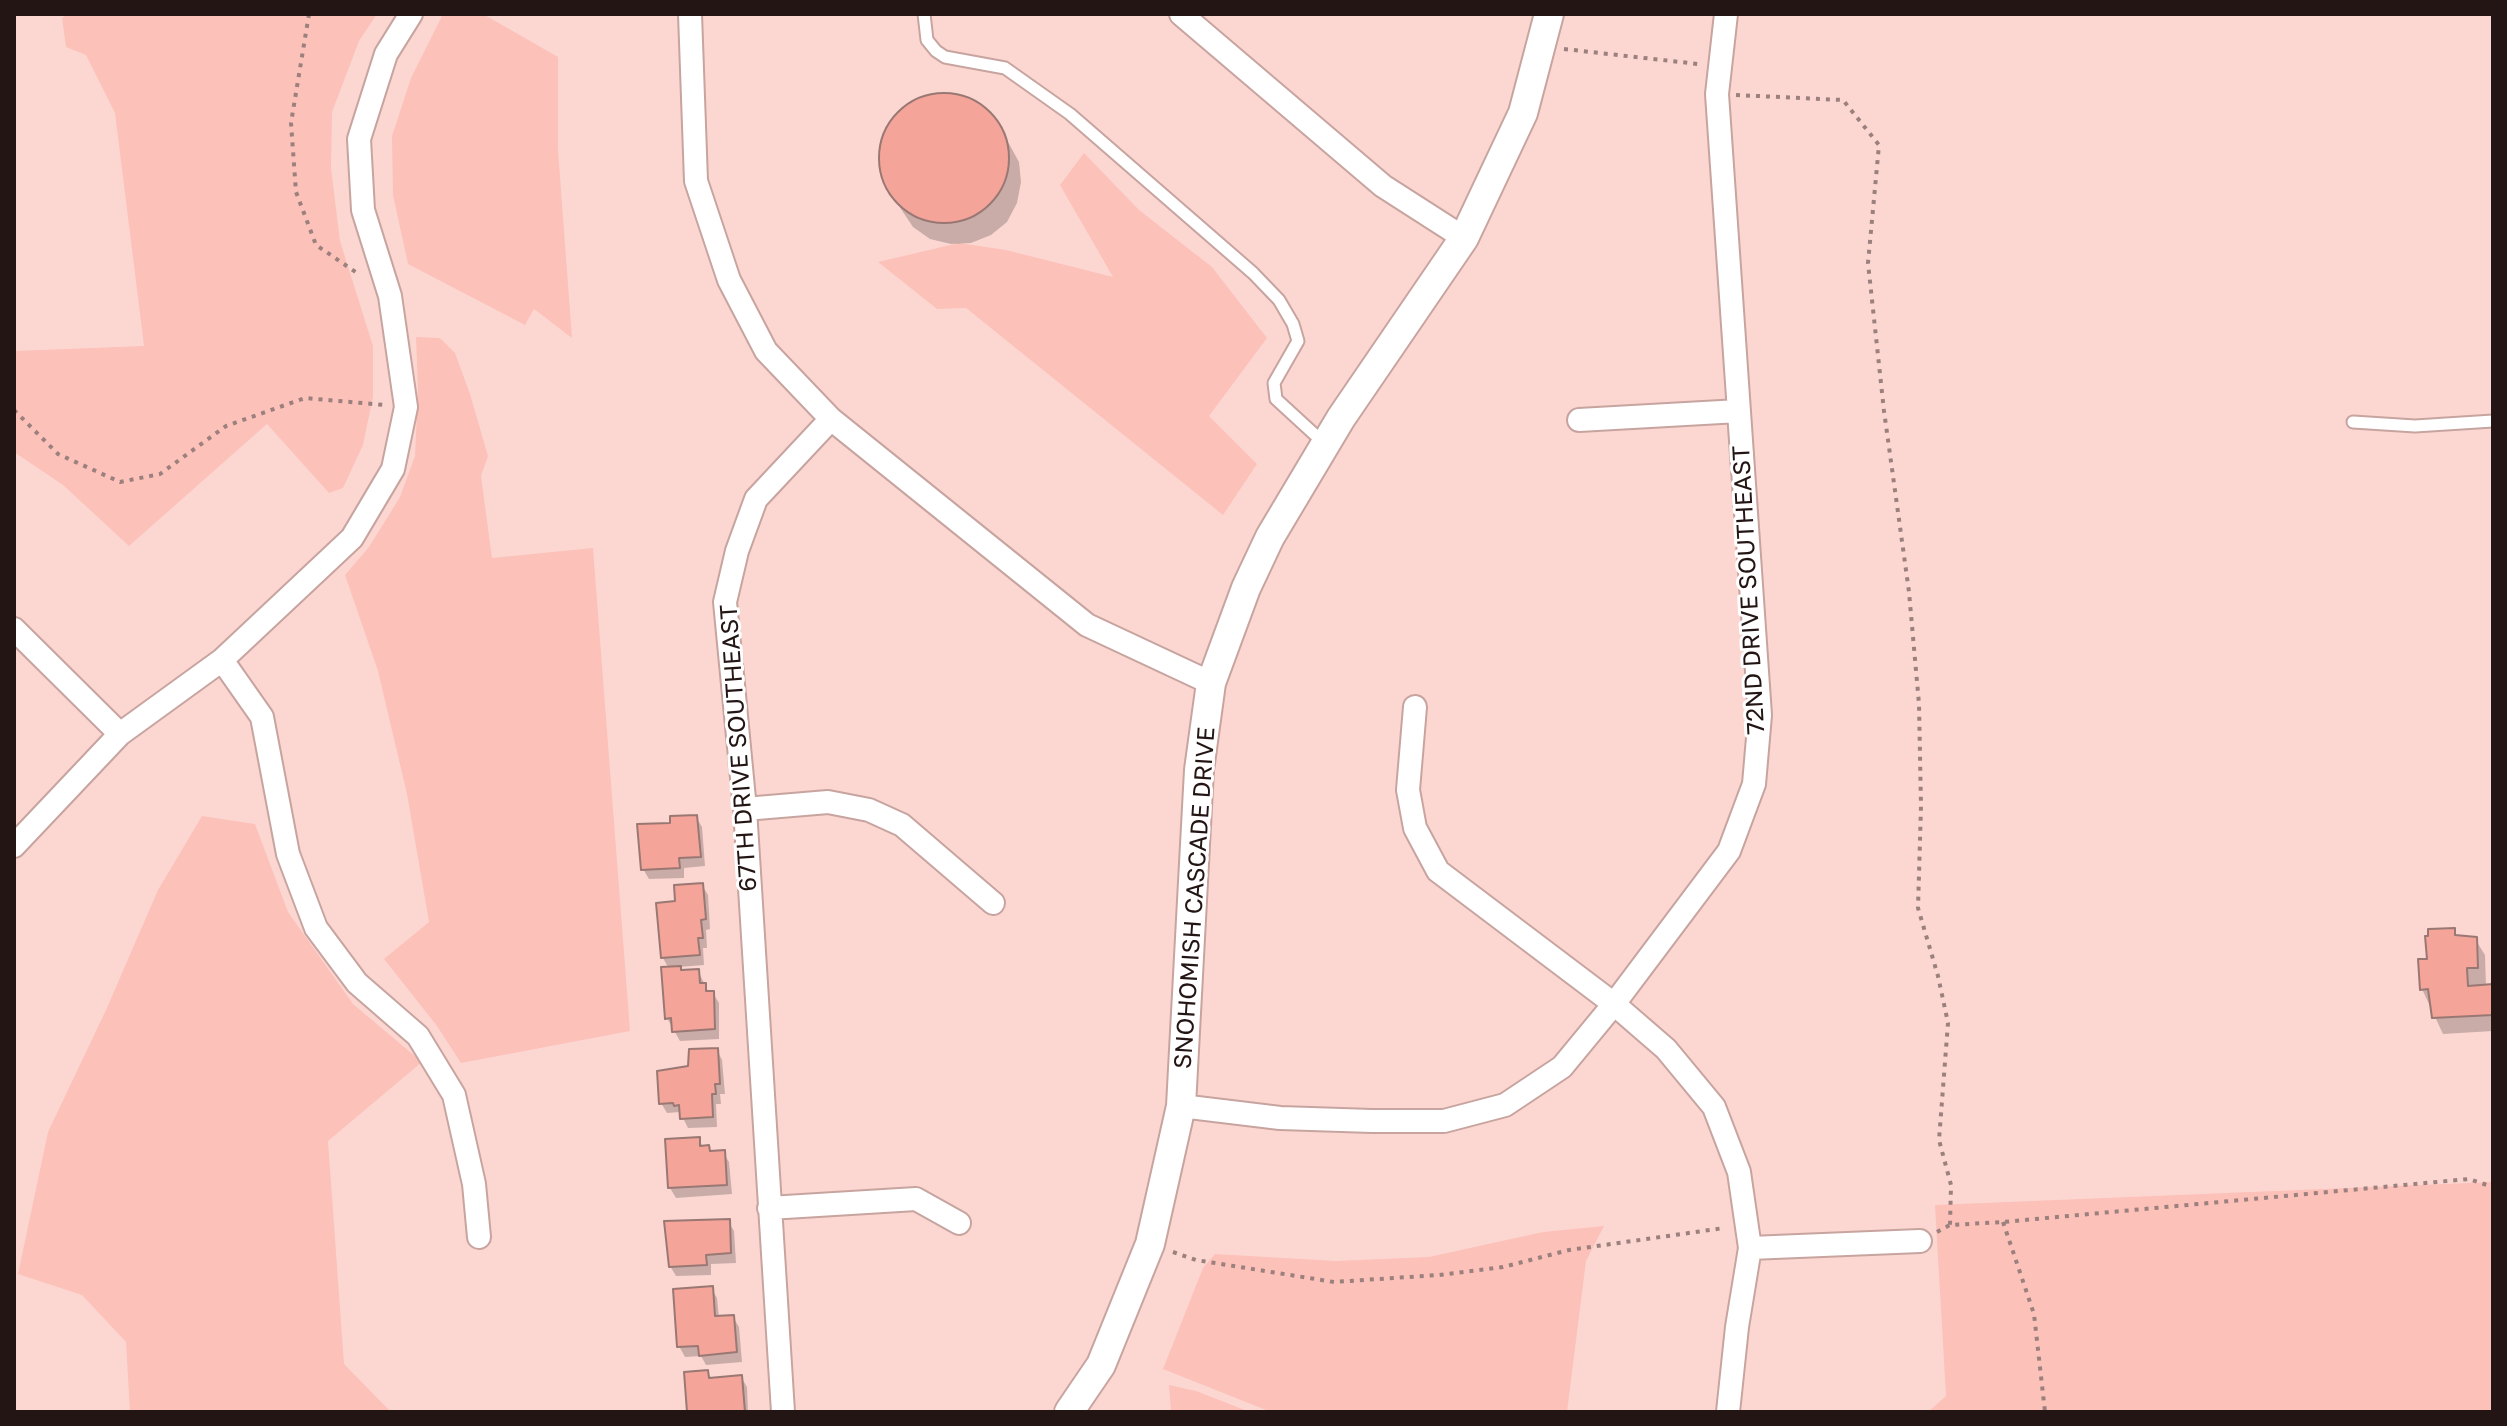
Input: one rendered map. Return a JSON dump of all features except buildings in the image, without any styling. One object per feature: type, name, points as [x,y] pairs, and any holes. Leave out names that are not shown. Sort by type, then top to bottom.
[{"type":"street","points":[[14,846],[120,734],[222,660],[352,538],[393,469],[406,407],[390,296],[363,210],[359,139],[386,54],[411,14]]},
{"type":"street","points":[[690,14],[696,181],[729,280],[766,351],[831,419],[1087,625],[1211,683]]},
{"type":"street","points":[[1181,14],[1383,186],[1464,238]]},
{"type":"street","name":"SNOHOMISH CASCADE DRIVE","points":[[1069,1412],[1101,1365],[1150,1244],[1181,1106],[1199,770],[1211,683],[1246,588],[1270,537],[1325,445],[1464,238],[1523,113],[1549,14]]},
{"type":"street","name":"72ND DRIVE SOUTHEAST","points":[[1181,1106],[1280,1118],[1444,1121],[1505,1105],[1562,1067],[1614,1004],[1729,851],[1754,784],[1760,715],[1717,94],[1726,14]]},
{"type":"street","points":[[1579,420],[1739,411]]},
{"type":"street","name":"67TH DRIVE SOUTHEAST","points":[[783,1412],[745,809],[725,602],[737,551],[756,499],[831,419]]},
{"type":"street","points":[[14,629],[120,734]]},
{"type":"street","points":[[222,660],[262,717],[288,854],[316,928],[357,983],[418,1036],[454,1095],[474,1184],[479,1237]]},
{"type":"street","points":[[1415,707],[1408,790],[1415,828],[1438,871],[1614,1004],[1666,1049],[1714,1107],[1739,1172],[1750,1248],[1728,1412]]},
{"type":"street","points":[[745,809],[828,802],[869,810],[902,825],[993,903]]},
{"type":"street","points":[[769,1208],[916,1199],[959,1223]]},
{"type":"street","points":[[1750,1248],[1920,1241]]},
{"type":"lane","points":[[924,14],[927,40],[936,51],[945,57],[1005,68],[1070,114],[1253,273],[1279,300],[1293,324],[1298,341],[1274,383],[1276,399],[1325,445]]},
{"type":"lane","points":[[2353,422],[2415,426],[2493,421]]},
{"type":"path","points":[[309,14],[291,123],[296,192],[316,245],[390,296]]},
{"type":"path","points":[[1541,46],[1720,67]]},
{"type":"path","points":[[1717,94],[1843,100],[1879,145],[1868,263],[1884,411],[1909,592],[1919,704],[1921,806],[1918,908],[1948,1023],[1939,1140],[1951,1185],[1950,1225],[2469,1179],[2493,1187]]},
{"type":"path","points":[[14,410],[58,454],[120,482],[160,474],[226,426],[305,398],[406,407]]},
{"type":"path","points":[[2003,1222],[2034,1314],[2045,1412]]},
{"type":"path","points":[[1150,1244],[1196,1260],[1334,1282],[1503,1267],[1569,1250],[1747,1224]]},
{"type":"shaded area","points":[[67,14],[377,14],[359,41],[332,112],[331,168],[340,241],[373,346],[373,397],[363,445],[343,488],[329,493],[267,424],[129,546],[63,485],[14,452],[14,351],[144,346],[115,113],[86,55],[66,47],[62,18]]},
{"type":"shaded area","points":[[443,14],[483,14],[558,57],[558,150],[572,338],[534,309],[525,325],[408,264],[393,195],[392,136],[411,78]]},
{"type":"shaded area","points":[[1084,153],[1139,210],[1212,267],[1267,338],[1209,416],[1257,464],[1223,515],[966,308],[937,309],[878,262],[959,243],[1006,250],[1113,277],[1060,185]]},
{"type":"shaded area","points":[[416,337],[440,338],[455,353],[470,394],[488,456],[481,476],[492,558],[593,548],[630,1031],[461,1063],[437,1026],[384,959],[429,922],[407,794],[378,671],[345,575],[369,547],[400,497],[415,456],[418,389]]},
{"type":"shaded area","points":[[202,816],[255,824],[288,912],[353,1004],[422,1062],[328,1141],[344,1364],[391,1412],[130,1412],[126,1342],[82,1295],[18,1274],[48,1132],[158,890]]},
{"type":"shaded area","points":[[2493,1182],[2493,1412],[1928,1412],[1946,1396],[1935,1205]]},
{"type":"shaded area","points":[[1604,1226],[1586,1261],[1567,1412],[1271,1412],[1163,1369],[1203,1268],[1215,1254],[1336,1261],[1429,1257],[1543,1232]]},
{"type":"shaded area","points":[[1169,1385],[1196,1391],[1250,1412],[1171,1412]]}]
